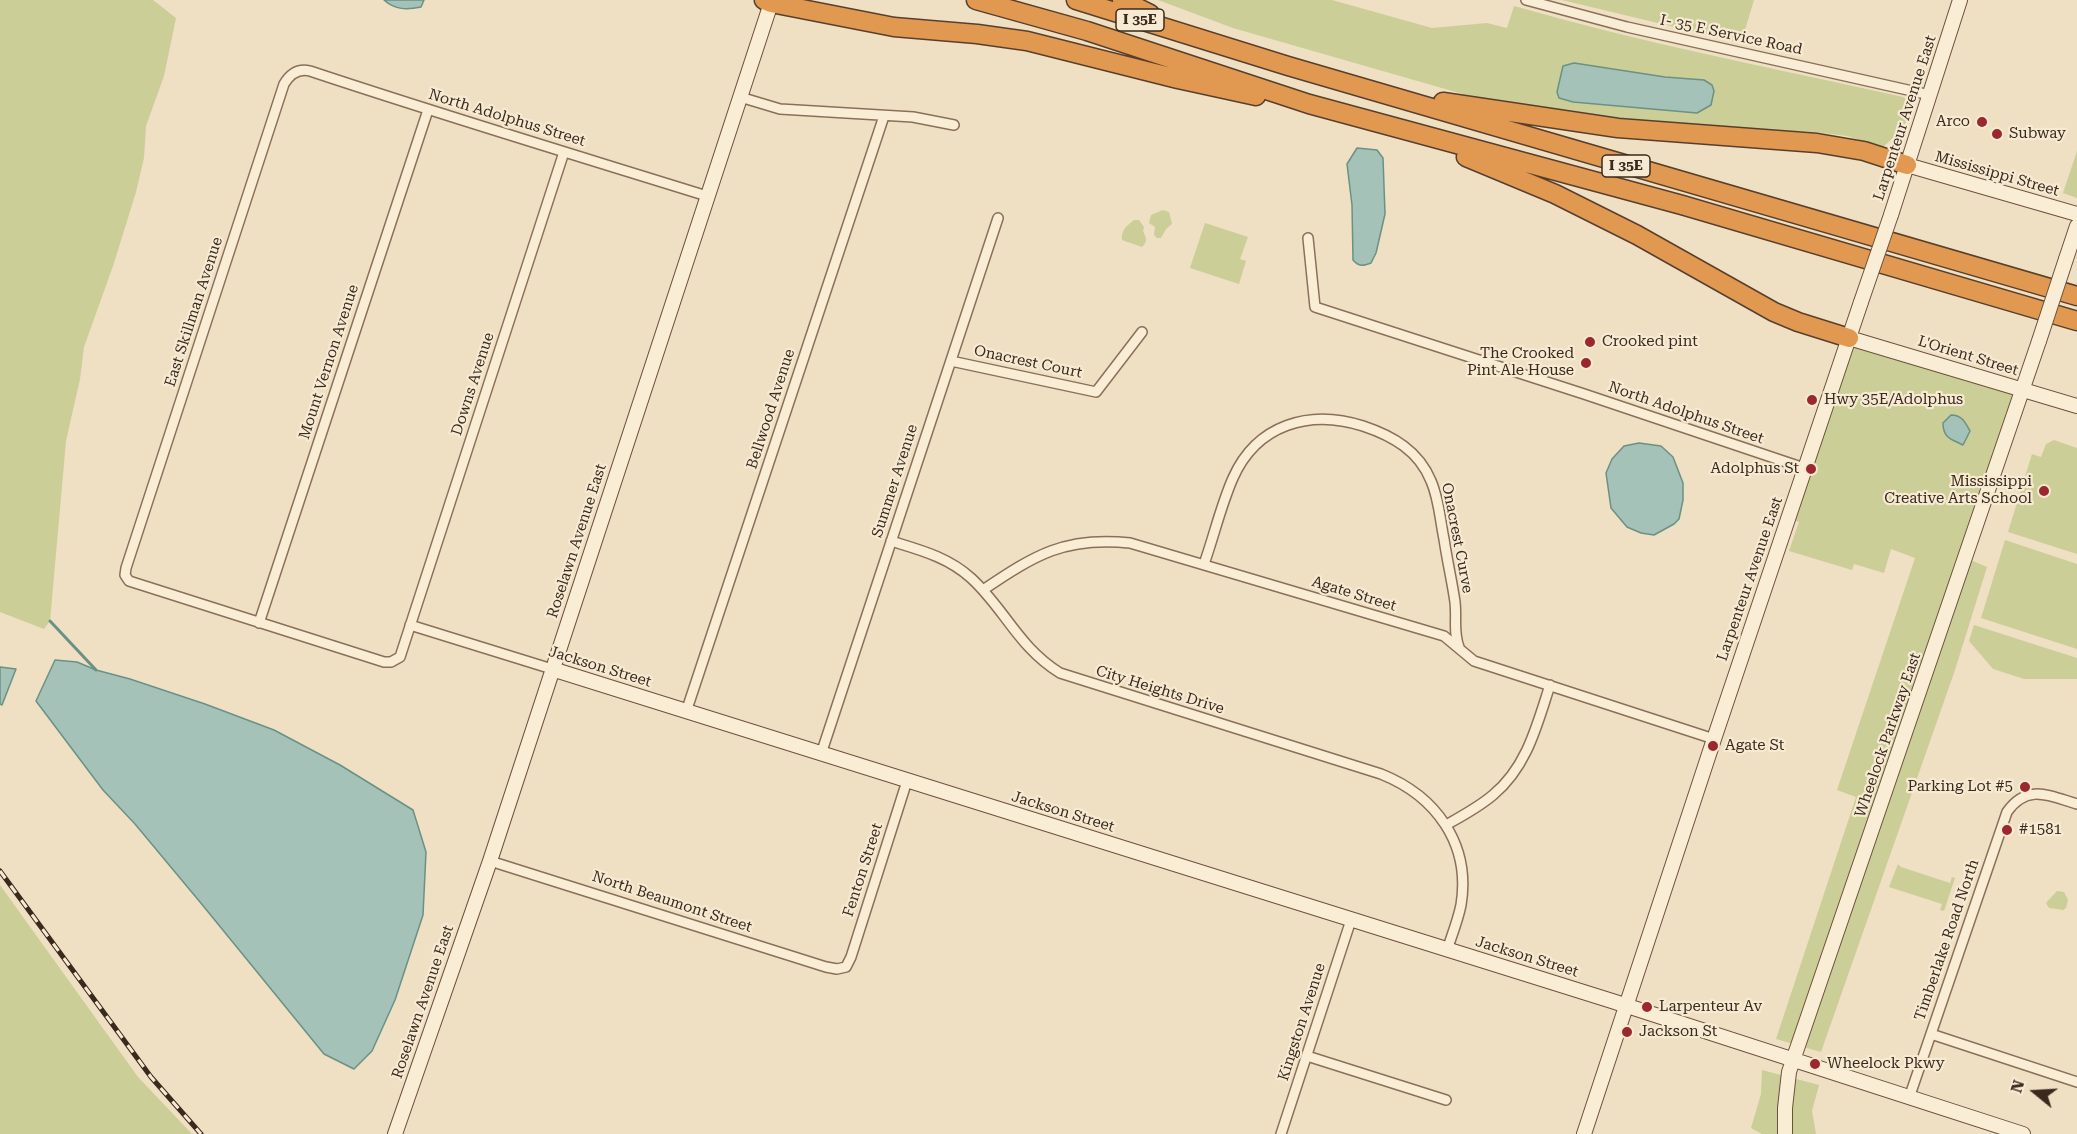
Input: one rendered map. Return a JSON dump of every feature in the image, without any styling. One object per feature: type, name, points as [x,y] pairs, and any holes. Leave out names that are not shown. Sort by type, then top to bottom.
[{"type":"highway","name":"I 35E","points":[[976,0],[1086,31],[1309,104],[1682,205],[2077,321]]},
{"type":"highway","name":"I 35E","points":[[1077,0],[1371,90],[2077,297]]},
{"type":"highway","points":[[1122,0],[1203,40]]},
{"type":"highway","points":[[769,1],[894,27],[1027,41],[1234,93],[1309,104]]},
{"type":"highway","points":[[1371,90],[1618,128],[1816,143],[1864,151],[1907,165]]},
{"type":"highway","points":[[1397,129],[1555,194],[1637,235],[1774,312],[1849,338]]},
{"type":"street","name":"I- 35 E Service Road","points":[[1526,0],[1627,27],[1930,95]]},
{"type":"street","name":"Larpenteur Avenue East","points":[[1584,1134],[1960,0]]},
{"type":"street","name":"Roselawn Avenue East","points":[[397,1129],[490,861],[740,97],[769,1]]},
{"type":"street","name":"North Adolphus Street","points":[[298,71],[310,71],[707,196]]},
{"type":"street","name":"East Skillman Avenue","points":[[259,623],[132,583],[125,575],[284,84],[289,75],[298,71]]},
{"type":"street","points":[[740,97],[780,109],[914,117],[954,125]]},
{"type":"street","name":"Mount Vernon Avenue","points":[[259,623],[428,110]]},
{"type":"street","name":"Bellwood Avenue","points":[[686,712],[884,116]]},
{"type":"street","name":"Downs Avenue","points":[[410,625],[564,152]]},
{"type":"street","name":"Mississippi Street","points":[[1907,165],[2077,214]]},
{"type":"street","name":"Summer Avenue","points":[[821,754],[998,218]]},
{"type":"street","name":"Wheelock Parkway East","points":[[1785,1134],[1787,1083],[1794,1060],[2077,226]]},
{"type":"street","name":"North Adolphus Street","points":[[1308,238],[1315,307],[1804,468]]},
{"type":"street","name":"Onacrest Court","points":[[951,362],[1096,392],[1142,332]]},
{"type":"street","name":"L'Orient Street","points":[[1849,338],[2077,406]]},
{"type":"street","name":"Onacrest Curve","points":[[1204,564],[1233,478],[1259,442],[1282,427],[1309,420],[1340,420],[1374,430],[1394,439],[1413,454],[1430,479],[1435,492],[1455,604],[1455,633],[1460,649]]},
{"type":"street","name":"Agate Street","points":[[983,590],[1043,553],[1076,543],[1092,541],[1130,543],[1444,636],[1474,661],[1714,739]]},
{"type":"street","name":"City Heights Drive","points":[[891,542],[943,559],[958,568],[983,590],[1032,653],[1060,673],[1381,774],[1413,789],[1446,825]]},
{"type":"street","points":[[259,623],[388,663],[400,657],[410,625]]},
{"type":"street","name":"Jackson Street","points":[[410,625],[1626,1005],[2023,1134]]},
{"type":"street","points":[[1447,950],[1459,914],[1462,890],[1459,857],[1446,825],[1492,796],[1516,771],[1531,742],[1550,685]]},
{"type":"street","name":"Fenton Street","points":[[846,967],[907,781]]},
{"type":"street","name":"Timberlake Road North","points":[[1909,1098],[2010,807],[2028,794],[2041,794],[2077,804]]},
{"type":"street","name":"North Beaumont Street","points":[[490,861],[826,967],[837,969],[846,967]]},
{"type":"street","name":"Kingston Avenue","points":[[1281,1134],[1351,920]]},
{"type":"street","points":[[1931,1034],[2077,1082]]},
{"type":"street","points":[[1307,1056],[1446,1100]]},
{"type":"green space","points":[[0,0],[153,0],[176,18],[164,76],[146,126],[144,158],[136,192],[84,347],[80,379],[66,441],[50,621],[44,629],[0,612]]},
{"type":"green space","points":[[1158,0],[1332,0],[1432,28],[1487,23],[1507,28],[1514,6],[1659,43],[1903,97],[1909,102],[1910,110],[1901,136],[1895,136],[1883,147],[1847,136],[1816,132],[1696,130],[1501,105],[1233,28]]},
{"type":"green space","points":[[1562,0],[1754,0],[1741,43]]},
{"type":"green space","points":[[2077,151],[2077,198],[2063,193]]},
{"type":"green space","points":[[1163,210],[1169,212],[1172,224],[1161,238],[1157,238],[1154,235],[1155,227],[1149,223],[1151,215]]},
{"type":"green space","points":[[1134,220],[1139,220],[1144,227],[1146,241],[1142,247],[1122,240],[1124,230]]},
{"type":"green space","points":[[1205,223],[1248,237],[1240,259],[1246,261],[1239,284],[1190,268]]},
{"type":"green space","points":[[1849,338],[2023,390],[1966,558],[1987,567],[1955,670],[1821,1052],[1776,1039],[1856,797],[1837,790],[1915,558],[1891,549],[1884,573],[1854,564],[1852,570],[1789,551],[1799,522],[1788,518]]},
{"type":"green space","points":[[2054,440],[2077,448],[2077,554],[2008,532],[2032,454],[2041,457],[2046,444]]},
{"type":"green space","points":[[2005,540],[2077,564],[2077,649],[1981,618]]},
{"type":"green space","points":[[1974,625],[2077,658],[2077,679],[2024,679],[1993,669],[1969,641]]},
{"type":"green space","points":[[1898,864],[1950,883],[1952,877],[1955,878],[1944,911],[1940,910],[1942,904],[1889,887]]},
{"type":"green space","points":[[0,885],[138,1077],[192,1134],[0,1134]]},
{"type":"green space","points":[[2057,891],[2064,892],[2068,900],[2063,910],[2049,908],[2046,903]]},
{"type":"green space","points":[[1762,1070],[1819,1085],[1812,1111],[1816,1134],[1762,1134],[1751,1128],[1761,1094]]},
{"type":"water","points":[[384,0],[424,0],[421,7],[406,9],[392,6]]},
{"type":"water","points":[[1574,63],[1665,77],[1704,80],[1712,85],[1714,91],[1711,105],[1697,113],[1573,102],[1559,98],[1557,92],[1563,66]]},
{"type":"water","points":[[1357,148],[1377,150],[1383,158],[1385,214],[1376,253],[1371,263],[1363,265],[1353,260],[1352,205],[1347,164]]},
{"type":"water","points":[[1951,415],[1961,418],[1970,431],[1963,445],[1944,432],[1943,423]]},
{"type":"water","points":[[1639,443],[1661,446],[1673,457],[1683,483],[1683,500],[1679,519],[1654,535],[1627,527],[1611,508],[1606,473],[1612,459],[1624,446]]},
{"type":"water","points":[[55,660],[77,662],[205,704],[274,730],[340,765],[413,810],[426,852],[423,915],[395,1000],[372,1051],[354,1069],[324,1054],[135,824],[103,790],[36,701]]},
{"type":"water","points":[[0,667],[16,669],[2,705],[0,704]]},
{"type":"waterway","points":[[50,621],[96,670]]},
{"type":"railway","points":[[0,871],[151,1077],[201,1134]]},
{"type":"place","name":"Arco","points":[[1982,122]]},
{"type":"place","name":"Subway","points":[[1997,134]]},
{"type":"place","name":"Crooked pint","points":[[1590,342]]},
{"type":"place","name":"The Crooked Pint Ale House","points":[[1586,363]]},
{"type":"place","name":"Hwy 35E/Adolphus","points":[[1812,400]]},
{"type":"place","name":"Adolphus St","points":[[1811,469]]},
{"type":"place","name":"Mississippi Creative Arts School","points":[[2044,491]]},
{"type":"place","name":"Agate St","points":[[1713,746]]},
{"type":"place","name":"Parking Lot #5","points":[[2025,787]]},
{"type":"place","name":"#1581","points":[[2007,830]]},
{"type":"place","name":"Larpenteur Av","points":[[1647,1007]]},
{"type":"place","name":"Jackson St","points":[[1627,1032]]},
{"type":"place","name":"Wheelock Pkwy","points":[[1815,1064]]}]
